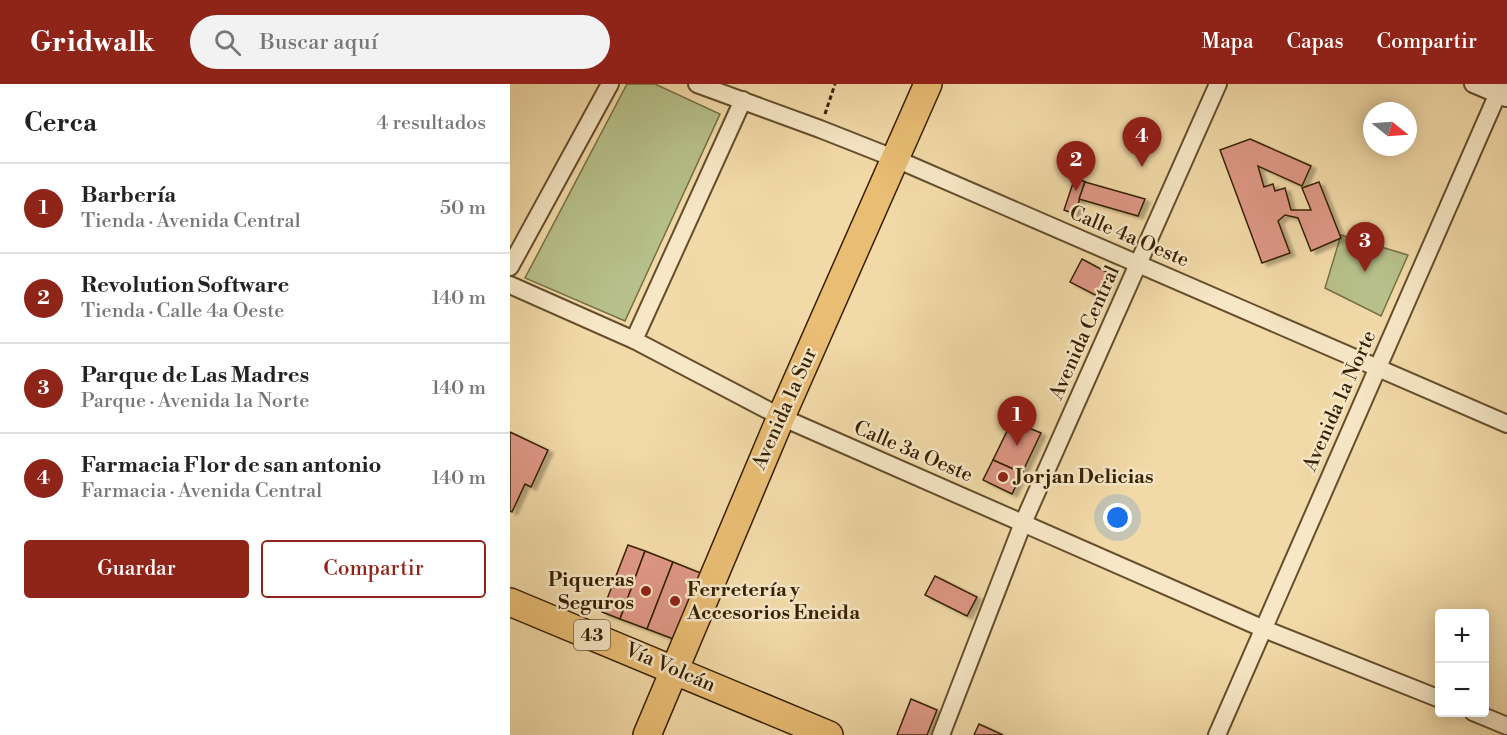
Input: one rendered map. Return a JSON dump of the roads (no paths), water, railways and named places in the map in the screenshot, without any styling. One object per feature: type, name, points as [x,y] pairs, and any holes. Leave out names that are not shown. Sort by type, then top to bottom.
[{"type":"main road","name":"Avenida 1a Sur","points":[[647,735],[781,417],[928,84]]},
{"type":"main road","name":"Vía Volcán","points":[[510,602],[829,735]]},
{"type":"street","points":[[510,267],[610,84]]},
{"type":"street","name":"Calle 4a Oeste","points":[[697,84],[896,159],[1507,424]]},
{"type":"street","name":"Avenida Central","points":[[941,735],[1023,522],[1218,84]]},
{"type":"street","points":[[1473,84],[1502,92]]},
{"type":"street","name":"Avenida 1a Norte","points":[[1217,735],[1502,92]]},
{"type":"street","points":[[634,340],[743,100]]},
{"type":"street","name":"Calle 3a Oeste","points":[[510,285],[634,340],[781,417],[1264,629],[1435,697]]},
{"type":"street","points":[[1485,717],[1507,726]]},
{"type":"place","name":"Farmacia Flor de san antonio","points":[[1142,167]]},
{"type":"place","name":"Revolution Software","points":[[1076,191]]},
{"type":"place","name":"Parque de Las Madres","points":[[1365,272]]},
{"type":"place","name":"Barbería","points":[[1017,446]]},
{"type":"place","name":"Jorjan Delicias","points":[[1003,477]]},
{"type":"place","name":"Piqueras Seguros","points":[[646,591]]},
{"type":"place","name":"Ferretería y Accesorios Eneida","points":[[675,601]]}]
